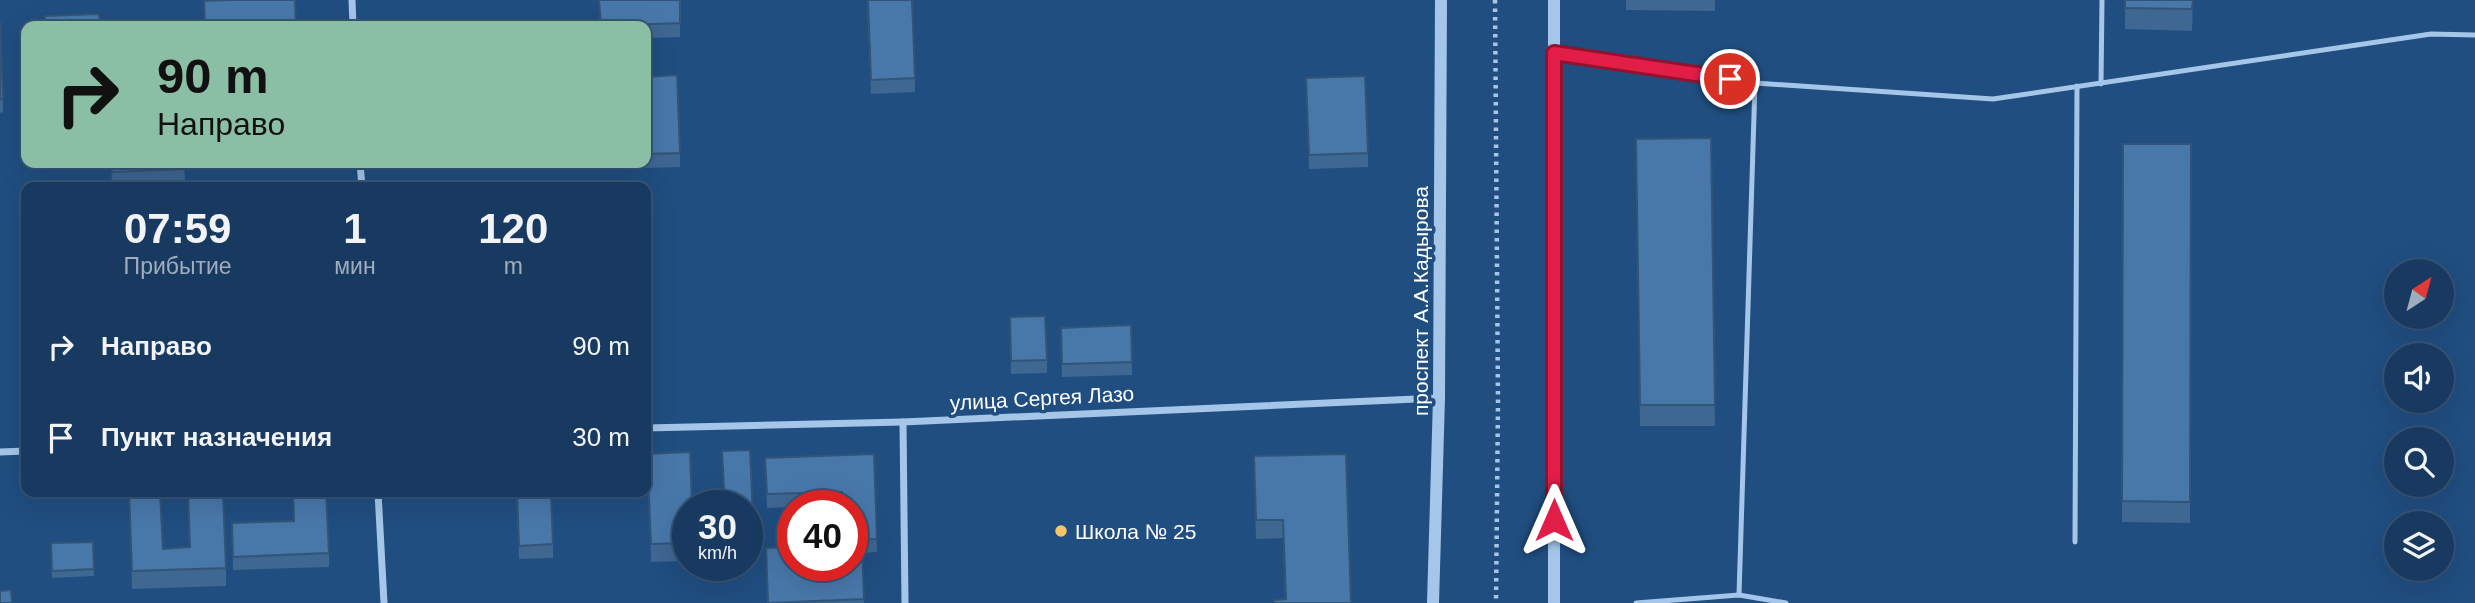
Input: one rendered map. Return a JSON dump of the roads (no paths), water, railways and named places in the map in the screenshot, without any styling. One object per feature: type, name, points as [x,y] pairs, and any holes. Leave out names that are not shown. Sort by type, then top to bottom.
[{"type":"street","points":[[352,0],[353,21]]},
{"type":"street","name":"проспект А.А.Кадырова","points":[[1433,603],[1439,398],[1441,0]]},
{"type":"street","points":[[1554,0],[1555,603]]},
{"type":"street","name":"улица Сергея Лазо","points":[[651,428],[903,422],[1439,398]]},
{"type":"street","points":[[903,422],[905,603]]},
{"type":"street","points":[[0,453],[21,451]]},
{"type":"street","points":[[378,497],[384,603]]},
{"type":"lane","points":[[2101,84],[2102,0]]},
{"type":"lane","points":[[1554,53],[1755,83],[1993,99],[2431,34],[2475,35]]},
{"type":"lane","points":[[1739,595],[1755,83]]},
{"type":"lane","points":[[2075,542],[2077,86]]},
{"type":"lane","points":[[1636,603],[1739,595],[1786,603]]},
{"type":"place","name":"Школа № 25","points":[[1061,531]]}]
